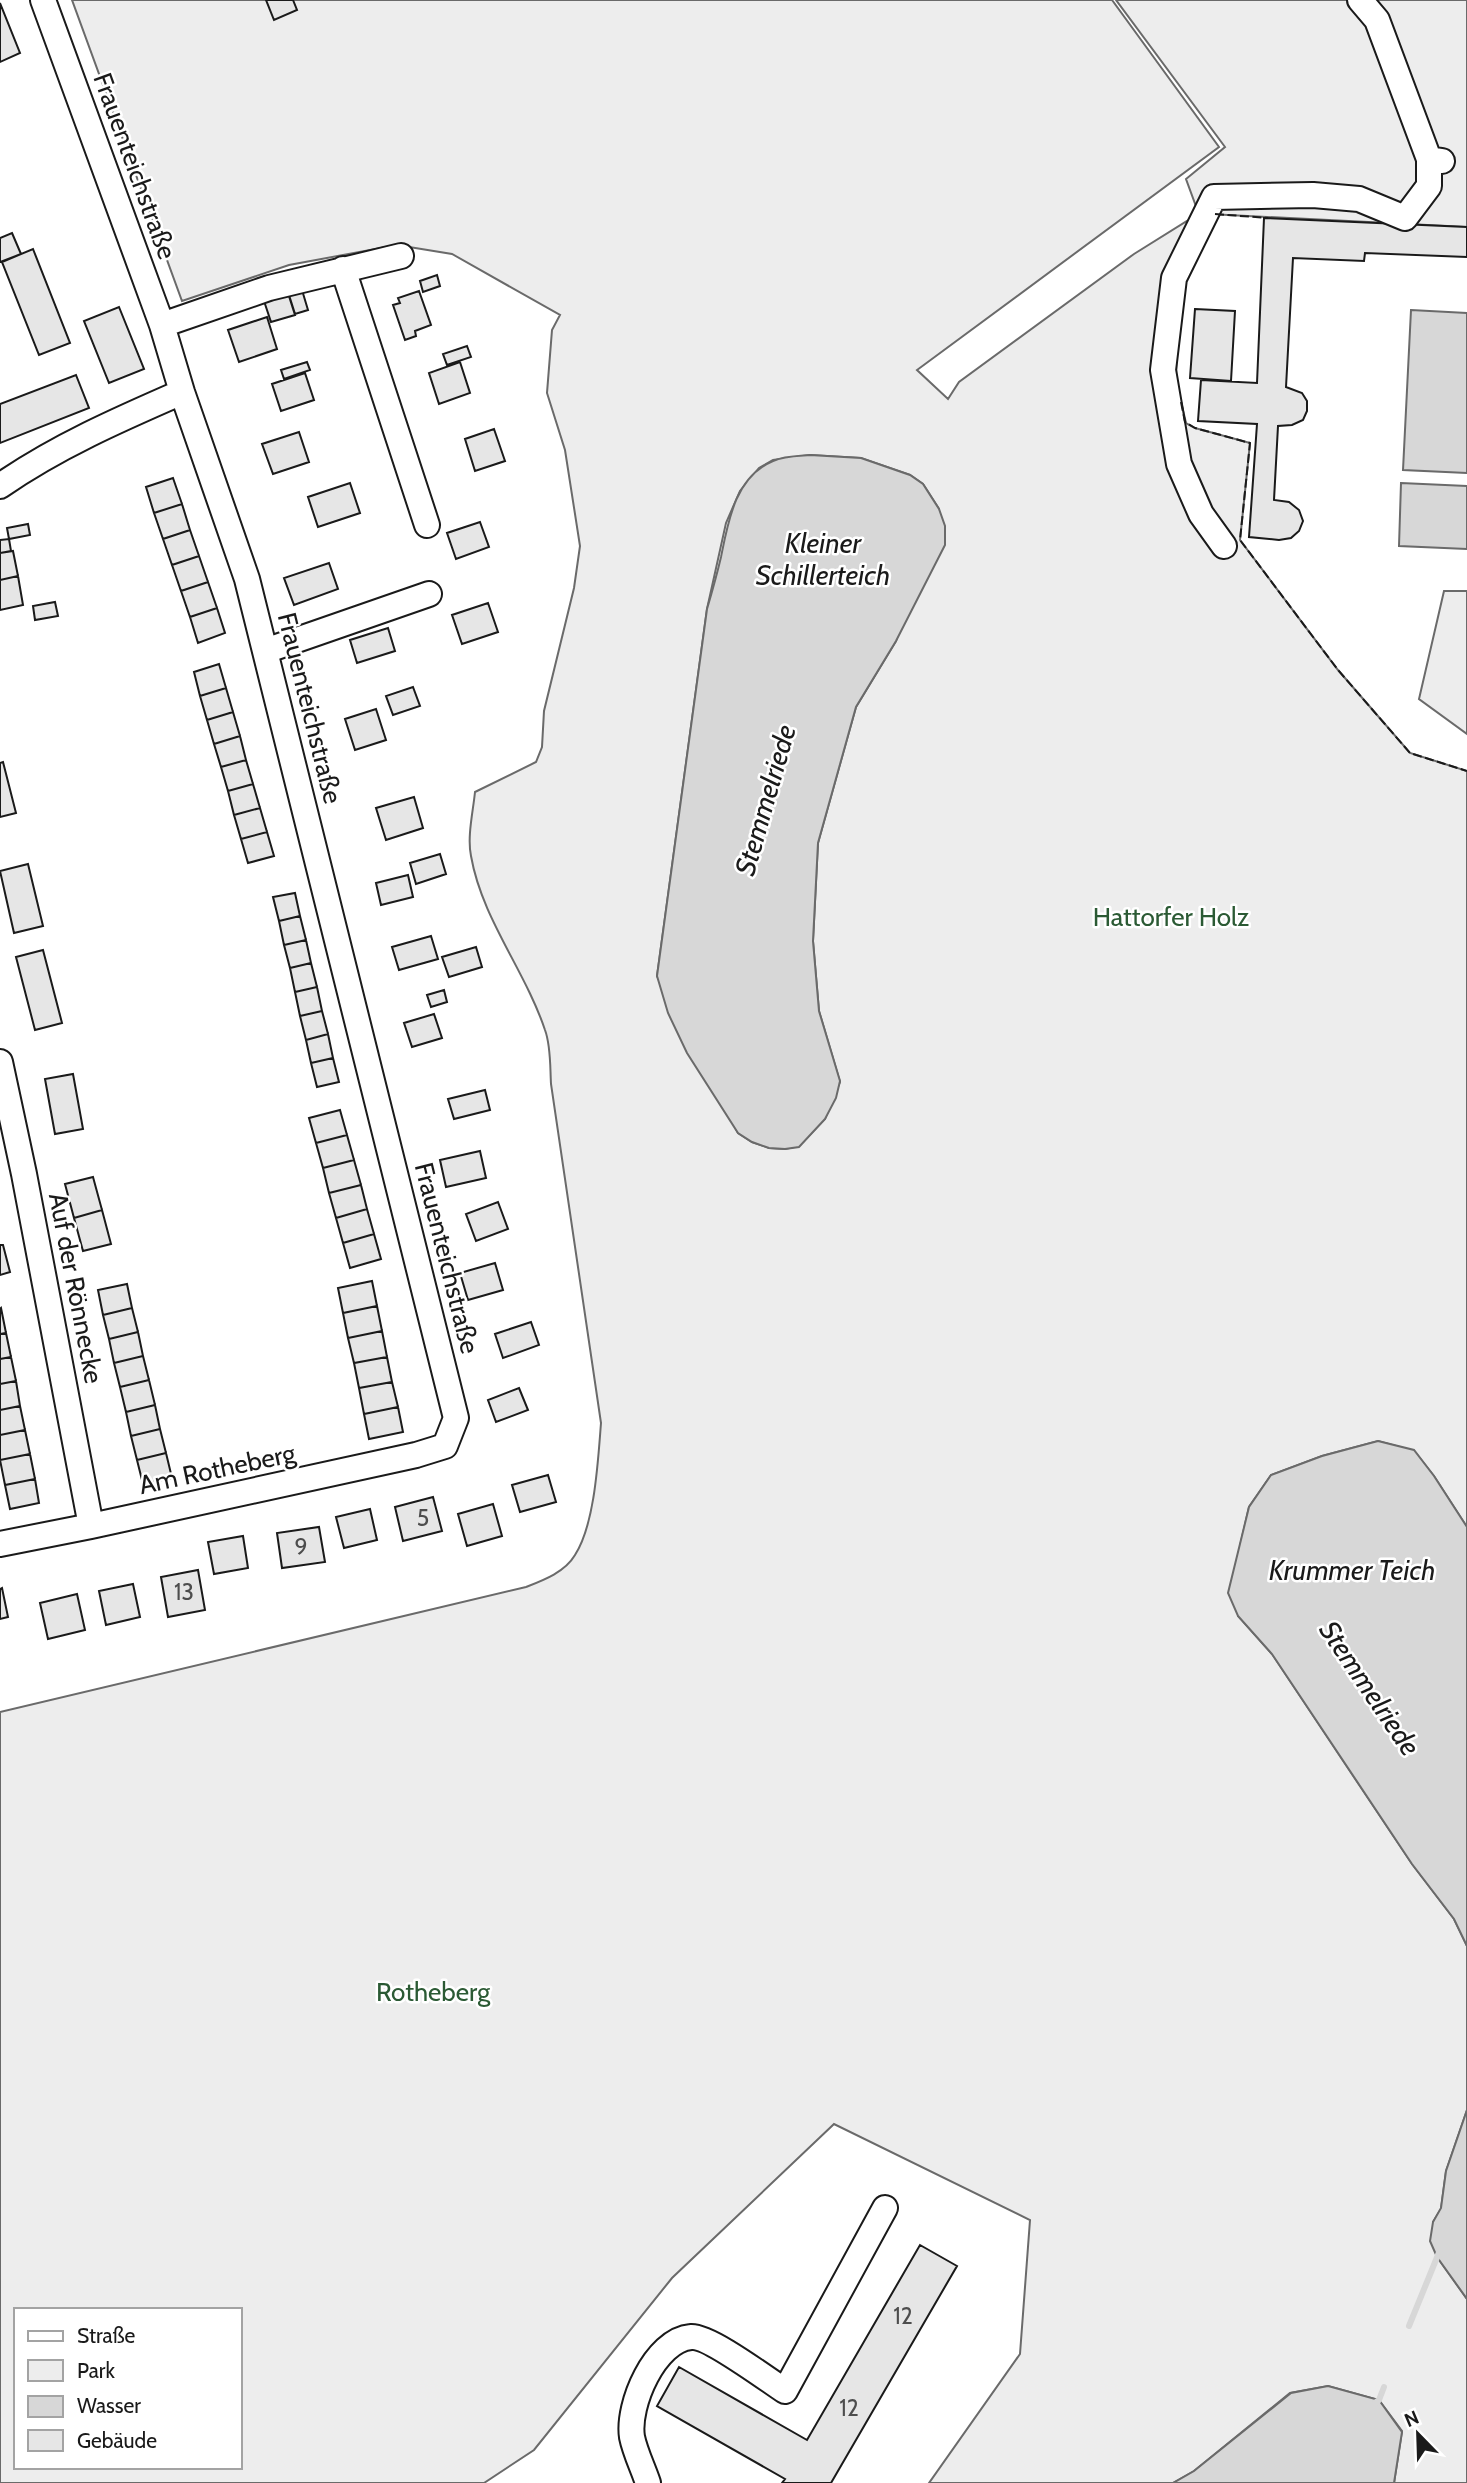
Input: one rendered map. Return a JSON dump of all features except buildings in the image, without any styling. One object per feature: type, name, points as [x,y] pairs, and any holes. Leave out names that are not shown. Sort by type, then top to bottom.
[{"type":"street","name":"Frauenteichstraße","points":[[43,0],[162,324],[182,392],[247,579],[456,1418],[444,1446]]},
{"type":"street","points":[[1224,546],[1201,514],[1179,464],[1163,370],[1174,278],[1214,197],[1313,195],[1359,199],[1405,218],[1429,186],[1437,160],[1377,20],[1360,0]]},
{"type":"street","points":[[162,324],[269,288],[401,256]]},
{"type":"street","points":[[343,269],[427,525]]},
{"type":"street","points":[[0,486],[24,469],[182,392]]},
{"type":"street","points":[[265,651],[429,594]]},
{"type":"street","name":"Auf der Rönnecke","points":[[0,1062],[91,1526]]},
{"type":"street","name":"Am Rotheberg","points":[[0,1544],[403,1458],[444,1446]]},
{"type":"street","points":[[648,2483],[632,2437],[632,2410],[645,2378],[660,2354],[692,2337],[707,2341],[785,2391],[885,2208]]},
{"type":"green space","points":[[72,0],[1112,0],[1219,147],[917,370],[948,399],[959,382],[1134,254],[1187,221],[1208,214],[1197,209],[1186,179],[1225,147],[1116,0],[1467,0],[1467,227],[1209,214],[1189,266],[1177,325],[1176,380],[1186,423],[1250,443],[1240,540],[1338,670],[1410,753],[1467,771],[1467,1527],[1434,1476],[1414,1451],[1378,1441],[1322,1456],[1271,1475],[1249,1507],[1240,1546],[1238,1616],[1272,1654],[1412,1864],[1454,1919],[1467,1946],[1467,2110],[1446,2171],[1441,2209],[1433,2222],[1437,2257],[1467,2299],[1467,2483],[1394,2483],[1402,2431],[1379,2400],[1328,2386],[1290,2393],[1194,2471],[1173,2483],[929,2483],[1020,2354],[1030,2220],[834,2124],[672,2278],[534,2450],[484,2483],[0,2483],[0,1712],[526,1587],[553,1575],[571,1561],[582,1542],[594,1491],[601,1423],[551,1084],[548,1043],[537,1008],[484,901],[471,856],[470,841],[475,792],[536,762],[542,747],[544,711],[574,588],[580,546],[565,450],[547,393],[552,330],[560,315],[452,254],[397,245],[289,265],[182,301]],"holes":[[[810,455],[861,458],[910,475],[923,484],[939,509],[896,641],[856,707],[818,843],[813,941],[819,1011],[840,1082],[825,1119],[799,1146],[769,1148],[738,1133],[657,976],[707,609],[726,523],[740,491],[759,468],[773,460]]]},
{"type":"green space","points":[[1444,591],[1467,591],[1467,734],[1419,699]]},
{"type":"water","points":[[1411,310],[1467,313],[1467,473],[1403,470]]},
{"type":"water","name":"Kleiner Schillerteich","points":[[810,455],[861,458],[910,475],[923,484],[939,509],[945,526],[945,545],[896,641],[856,707],[818,843],[813,941],[819,1011],[840,1081],[836,1098],[825,1119],[799,1147],[785,1149],[769,1148],[738,1133],[687,1053],[668,1013],[657,976],[707,609],[731,515],[742,489],[760,468],[782,458]]},
{"type":"water","points":[[1401,483],[1467,486],[1467,549],[1399,546]]},
{"type":"water","name":"Krummer Teich","points":[[1378,1441],[1414,1450],[1467,1527],[1467,1946],[1454,1919],[1412,1864],[1272,1654],[1238,1616],[1228,1593],[1249,1507],[1271,1475],[1322,1456]]},
{"type":"water","points":[[1467,2110],[1467,2299],[1437,2257],[1430,2241],[1433,2222],[1441,2208],[1446,2171]]},
{"type":"water","points":[[1328,2386],[1379,2400],[1402,2432],[1394,2483],[1173,2483],[1194,2471],[1291,2393]]},
{"type":"waterway","name":"Stemmelriede","points":[[1409,2326],[1440,2250]]},
{"type":"waterway","name":"Stemmelriede","points":[[1375,2403],[1384,2387]]},
{"type":"fence","points":[[1215,214],[1268,218]]},
{"type":"fence","points":[[1181,402],[1185,422],[1195,428],[1250,443],[1240,540],[1338,670],[1410,753],[1467,771]]},
{"type":"park label","name":"Hattorfer Holz","points":[[1171,917]]},
{"type":"park label","name":"Rotheberg","points":[[433,1992]]}]
